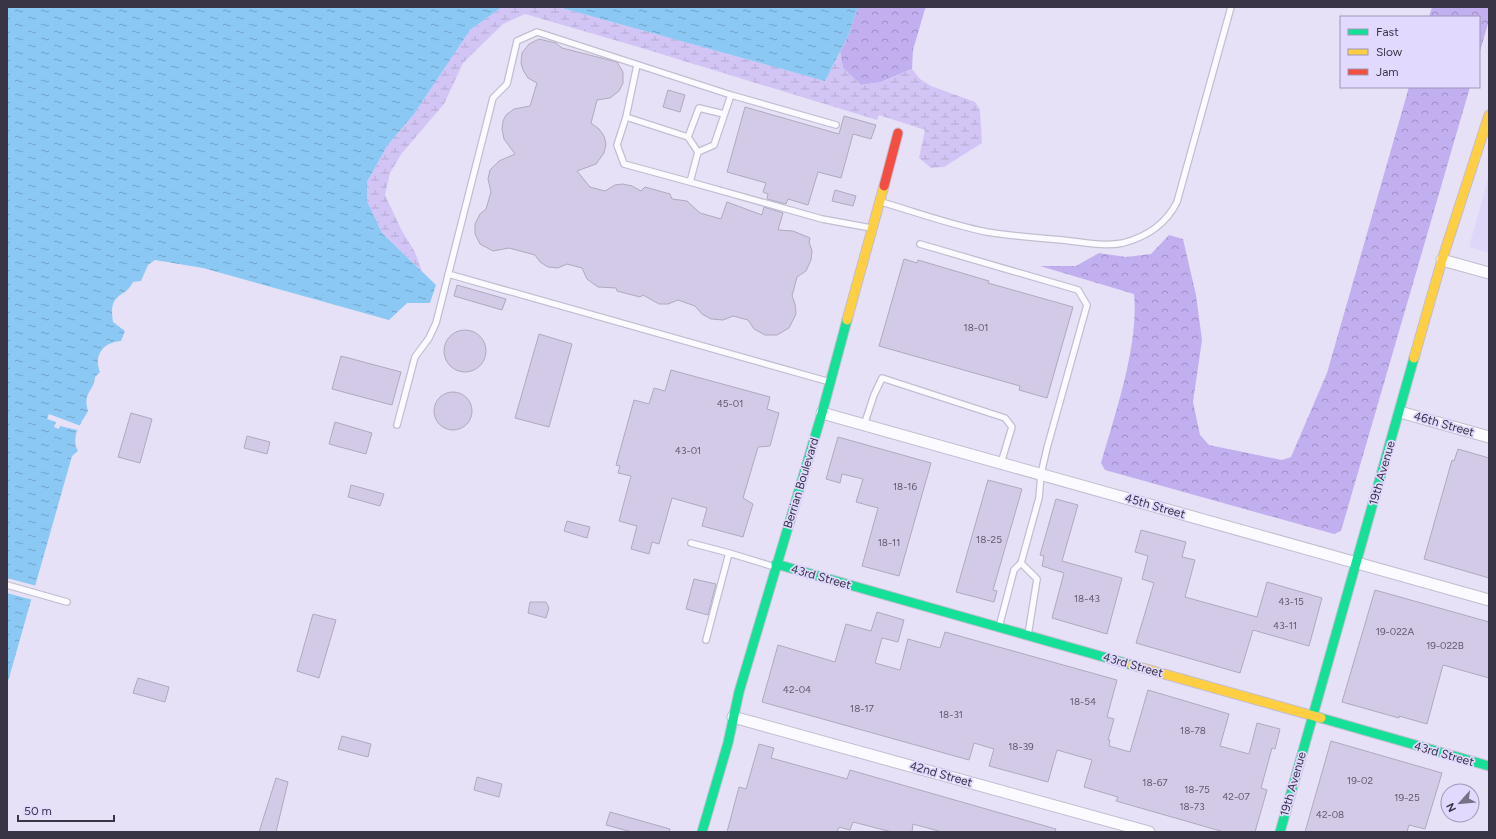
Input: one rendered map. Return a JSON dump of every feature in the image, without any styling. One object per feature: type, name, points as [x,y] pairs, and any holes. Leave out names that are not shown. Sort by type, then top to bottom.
[{"type":"street","name":"19th Avenue","points":[[1280,832],[1442,260],[1489,115]]},
{"type":"street","name":"Berrian Boulevard","points":[[702,832],[728,743],[739,692],[822,413],[898,133]]},
{"type":"street","points":[[1442,260],[1489,273]]},
{"type":"street","name":"46th Street","points":[[1400,412],[1489,437]]},
{"type":"street","name":"45th Street","points":[[822,413],[1489,600]]},
{"type":"street","name":"43rd Street","points":[[776,565],[1489,766]]},
{"type":"street","name":"42nd Street","points":[[734,717],[1149,832]]},
{"type":"lane","points":[[880,202],[973,229],[1004,234],[1104,244],[1122,243],[1142,236],[1159,226],[1166,219],[1177,202],[1232,7]]},
{"type":"lane","points":[[397,424],[414,357],[429,338],[436,323],[492,98],[507,84],[517,41],[537,32],[731,95],[836,124]]},
{"type":"lane","points":[[637,65],[626,117],[617,145],[624,164],[822,219],[873,228]]},
{"type":"lane","points":[[698,152],[714,145],[731,95]]},
{"type":"lane","points":[[688,138],[699,108],[724,114]]},
{"type":"lane","points":[[626,117],[688,138],[698,152]]},
{"type":"lane","points":[[690,182],[698,152]]},
{"type":"lane","points":[[920,244],[1078,290],[1087,305],[1041,474],[1039,498],[1021,563],[1014,570],[999,627]]},
{"type":"lane","points":[[448,274],[830,382]]},
{"type":"lane","points":[[864,425],[874,395],[882,378],[1006,418],[1012,427],[1001,463]]},
{"type":"lane","points":[[691,543],[776,565]]},
{"type":"lane","points":[[706,640],[730,554]]},
{"type":"lane","points":[[1021,563],[1037,579],[1028,635]]},
{"type":"lane","points":[[7,585],[67,602]]},
{"type":"shaded area","points":[[1489,175],[1489,253],[1469,247]]},
{"type":"green space","points":[[502,7],[558,7],[825,81],[840,52],[843,68],[861,85],[881,82],[912,69],[920,79],[931,86],[975,102],[980,110],[982,143],[944,167],[931,168],[919,158],[925,130],[879,115],[877,120],[525,14],[503,24],[463,63],[444,104],[402,153],[390,173],[385,195],[402,231],[415,252],[422,271],[382,233],[367,201],[367,182],[387,146],[414,114],[470,30]]},
{"type":"green space","points":[[858,7],[928,7],[925,9],[913,50],[912,69],[881,82],[861,85],[843,68],[840,52],[848,36]]},
{"type":"green space","points":[[1432,7],[1489,7],[1489,20],[1480,52],[1480,16],[1429,16]]},
{"type":"green space","points":[[1409,88],[1470,88],[1341,531],[1334,534],[1105,470],[1101,463],[1125,379],[1133,335],[1135,314],[1134,294],[1040,266],[1076,266],[1099,253],[1126,257],[1151,254],[1169,235],[1183,239],[1196,295],[1202,340],[1193,402],[1200,435],[1209,445],[1282,460],[1291,457],[1327,373]]},
{"type":"water","points":[[7,7],[502,7],[470,30],[414,114],[387,146],[367,182],[367,201],[382,233],[436,285],[430,303],[407,303],[389,320],[203,268],[155,260],[148,265],[141,281],[133,282],[126,291],[115,300],[112,312],[113,322],[125,331],[121,341],[105,347],[99,355],[98,366],[100,372],[95,377],[88,395],[88,411],[77,430],[75,440],[78,451],[72,456],[7,685]]},
{"type":"water","points":[[558,7],[858,7],[848,36],[825,81]]},
{"type":"pier","points":[[49,414],[81,426],[77,430],[60,426],[59,429],[54,427],[56,422],[47,419]]},
{"type":"pier","points":[[7,578],[37,586],[33,600],[7,593]]},
{"type":"building","points":[[539,39],[556,43],[562,48],[617,62],[623,72],[623,83],[619,91],[610,98],[597,100],[591,123],[599,129],[604,136],[606,144],[604,153],[596,164],[577,171],[590,187],[605,191],[615,185],[623,184],[632,186],[641,191],[645,187],[670,194],[672,199],[687,201],[700,213],[721,219],[727,202],[762,215],[764,207],[783,213],[778,230],[793,231],[810,238],[809,242],[812,251],[811,260],[806,271],[797,277],[792,296],[796,314],[789,328],[777,335],[765,335],[754,329],[748,320],[733,316],[723,320],[711,319],[702,314],[695,306],[678,300],[668,304],[659,304],[643,295],[640,297],[617,291],[616,288],[598,287],[587,279],[582,268],[567,264],[558,268],[548,267],[540,262],[535,255],[509,248],[493,251],[480,244],[475,234],[475,224],[480,214],[486,209],[491,192],[488,179],[490,170],[499,161],[515,154],[504,139],[502,129],[503,121],[506,115],[514,109],[530,106],[537,83],[528,78],[523,70],[521,63],[522,53],[529,44]]},
{"type":"building","points":[[668,90],[685,95],[680,112],[663,107]]},
{"type":"building","points":[[745,107],[839,134],[844,116],[876,125],[871,139],[853,134],[841,178],[818,172],[808,205],[788,199],[786,204],[767,199],[768,194],[763,192],[766,183],[727,172]]},
{"type":"building","points":[[835,190],[856,196],[853,206],[832,201]]},
{"type":"building","points":[[904,259],[917,263],[918,260],[989,281],[988,283],[1073,307],[1047,398],[1019,390],[1020,386],[879,346]]},
{"type":"building","points":[[457,285],[506,299],[502,310],[454,296]]},
{"type":"building","points":[[461,330],[469,330],[480,336],[486,347],[486,355],[480,366],[469,372],[461,372],[450,366],[444,355],[444,347],[450,336]]},
{"type":"building","points":[[539,334],[572,344],[549,427],[515,418]]},
{"type":"building","points":[[341,356],[401,372],[392,405],[332,389]]},
{"type":"building","points":[[671,370],[770,397],[767,409],[779,413],[770,446],[758,447],[743,498],[753,504],[743,537],[702,526],[707,508],[672,498],[659,544],[652,542],[649,554],[631,549],[637,526],[619,521],[631,476],[618,473],[620,466],[616,465],[634,400],[649,404],[654,388],[665,391]]},
{"type":"building","points":[[449,392],[457,392],[467,397],[471,404],[471,418],[467,425],[457,430],[449,430],[439,425],[437,422],[434,415],[434,407],[439,397],[442,395]]},
{"type":"building","points":[[131,413],[152,419],[140,463],[118,457]]},
{"type":"building","points":[[335,422],[372,433],[366,454],[329,444]]},
{"type":"building","points":[[247,436],[270,442],[267,454],[244,448]]},
{"type":"building","points":[[838,437],[931,463],[899,576],[862,566],[878,508],[856,502],[863,479],[842,474],[840,483],[826,479]]},
{"type":"building","points":[[1458,449],[1489,458],[1489,578],[1424,559],[1452,460],[1454,461]]},
{"type":"building","points":[[988,480],[1022,489],[993,590],[997,591],[994,602],[956,592]]},
{"type":"building","points":[[351,485],[384,494],[380,506],[348,497]]},
{"type":"building","points":[[1056,499],[1078,505],[1062,561],[1122,578],[1107,634],[1052,618],[1064,573],[1042,566],[1044,556],[1040,555]]},
{"type":"building","points":[[567,521],[590,527],[587,538],[564,531]]},
{"type":"building","points":[[1141,530],[1186,542],[1182,557],[1195,560],[1185,597],[1257,617],[1267,582],[1322,598],[1309,646],[1253,630],[1240,673],[1136,643],[1154,583],[1142,579],[1148,556],[1135,552]]},
{"type":"building","points":[[694,579],[716,584],[708,615],[686,609]]},
{"type":"building","points":[[1375,590],[1489,622],[1489,678],[1443,665],[1427,724],[1399,716],[1399,718],[1342,702]]},
{"type":"building","points":[[530,602],[546,602],[549,608],[546,618],[528,613]]},
{"type":"building","points":[[877,612],[904,620],[898,642],[882,638],[875,663],[900,670],[908,639],[940,648],[945,632],[1117,680],[1107,717],[1114,719],[1108,740],[1110,740],[1109,746],[1130,752],[1148,690],[1229,714],[1220,746],[1249,754],[1257,723],[1280,729],[1275,749],[1272,748],[1261,788],[1267,790],[1255,832],[1224,832],[1116,801],[1118,797],[1084,787],[1092,760],[1057,750],[1048,782],[989,766],[994,749],[974,743],[969,760],[762,702],[778,645],[835,662],[846,624],[871,631]]},
{"type":"building","points":[[313,614],[336,620],[319,678],[297,671]]},
{"type":"building","points":[[138,678],[169,687],[165,702],[133,693]]},
{"type":"building","points":[[342,736],[371,744],[368,757],[338,749]]},
{"type":"building","points":[[1331,741],[1442,773],[1425,829],[1409,825],[1407,832],[1305,832]]},
{"type":"building","points":[[759,744],[774,748],[771,758],[847,779],[850,770],[1056,829],[1055,832],[942,832],[913,824],[912,832],[892,832],[853,822],[850,830],[839,827],[837,832],[727,832],[739,787],[746,789]]},
{"type":"building","points":[[477,777],[502,784],[499,797],[474,790]]},
{"type":"building","points":[[276,778],[288,782],[276,832],[259,832]]},
{"type":"building","points":[[610,812],[670,829],[669,832],[632,832],[606,825]]},
{"type":"traffic: fast","points":[[702,832],[728,743],[739,692],[822,413],[847,320]]},
{"type":"traffic: fast","points":[[1280,832],[1414,358]]},
{"type":"traffic: fast","points":[[776,564],[1132,665]]},
{"type":"traffic: fast","points":[[1321,718],[1489,766]]},
{"type":"traffic: slow","points":[[1414,358],[1442,260],[1489,115]]},
{"type":"traffic: slow","points":[[847,320],[884,186]]},
{"type":"traffic: slow","points":[[1132,665],[1321,718]]},
{"type":"traffic: jam","points":[[884,186],[898,133]]}]
